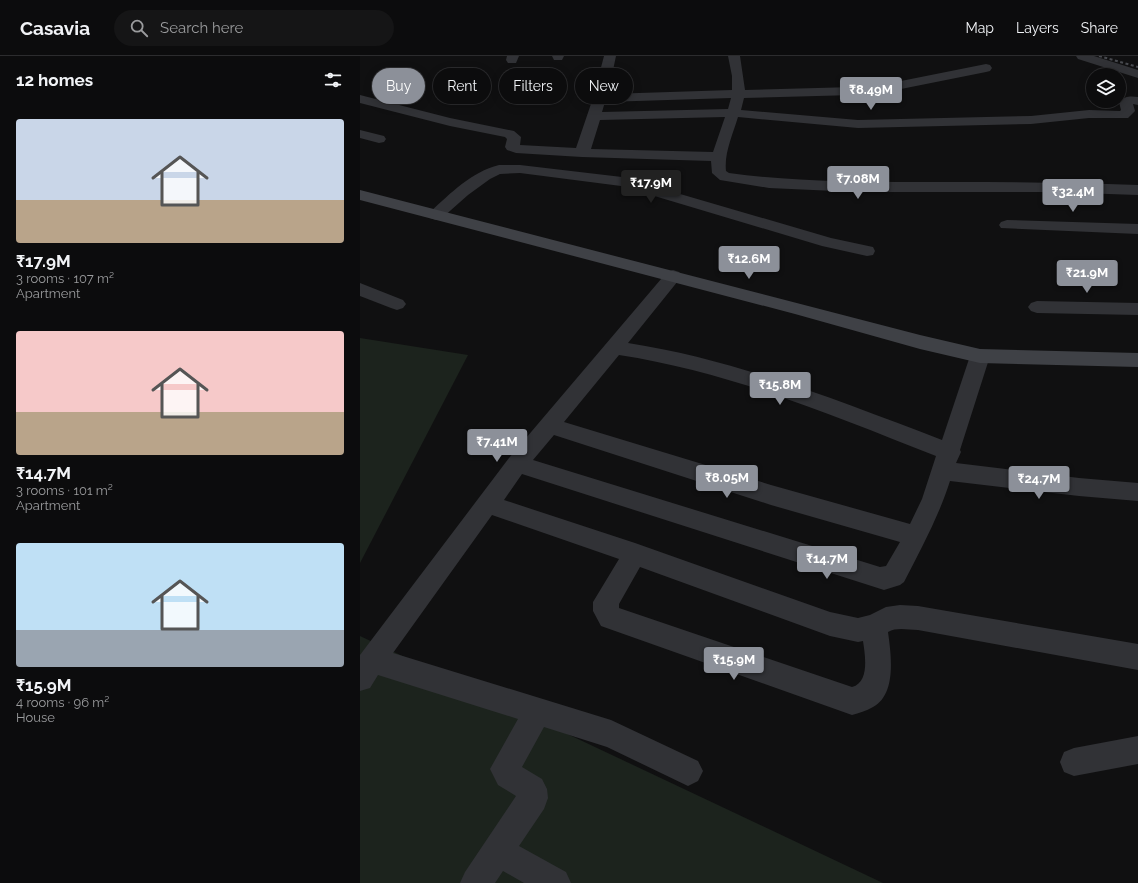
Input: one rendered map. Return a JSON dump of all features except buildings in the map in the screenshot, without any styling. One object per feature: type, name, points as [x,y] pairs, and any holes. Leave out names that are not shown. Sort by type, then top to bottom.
[{"type":"main road","points":[[360,194],[920,342],[980,356],[1138,360]]},
{"type":"street","points":[[607,68],[610,56]]},
{"type":"street","points":[[734,56],[739,94],[720,156],[718,168],[719,173],[725,177],[769,183],[876,187],[1035,187],[1138,190]]},
{"type":"street","points":[[1082,56],[1138,74]]},
{"type":"street","points":[[633,97],[854,91],[986,68]]},
{"type":"street","points":[[360,98],[450,122],[509,134],[514,137],[512,147],[516,149],[582,153],[720,156]]},
{"type":"street","points":[[595,116],[734,113],[858,124],[1001,121],[1089,114],[1123,115],[1128,111],[1126,102],[1131,100],[1138,101]]},
{"type":"street","points":[[582,153],[598,104]]},
{"type":"street","points":[[360,134],[379,139]]},
{"type":"street","points":[[436,215],[483,177],[493,171],[504,168],[520,169],[622,182],[828,242],[868,251]]},
{"type":"street","points":[[1007,225],[1136,233]]},
{"type":"street","points":[[673,276],[517,464],[366,669],[585,725],[611,734],[688,771]]},
{"type":"street","points":[[360,289],[397,304]]},
{"type":"street","points":[[1037,308],[1138,309]]},
{"type":"street","points":[[613,347],[653,353],[712,367],[827,406],[947,461],[1079,487],[1138,492]]},
{"type":"street","points":[[517,464],[884,579],[891,578],[895,574],[916,536],[933,499],[947,461],[980,356]]},
{"type":"street","points":[[549,425],[771,495],[916,536]]},
{"type":"street","points":[[487,504],[635,554],[830,624],[858,630],[875,626],[886,619],[900,617],[918,618],[1138,657]]},
{"type":"street","points":[[635,554],[606,602],[606,611],[610,617],[852,702],[864,697],[873,689],[878,674],[875,626]]},
{"type":"street","points":[[476,883],[533,798],[532,789],[508,774],[505,769],[536,712]]},
{"type":"street","points":[[1074,762],[1138,750]]},
{"type":"street","points":[[498,851],[556,883]]},
{"type":"shaded area","points":[[360,338],[468,355],[360,563]]},
{"type":"shaded area","points":[[360,636],[883,883],[360,883]]},
{"type":"railway","points":[[1099,56],[1138,67]]}]
